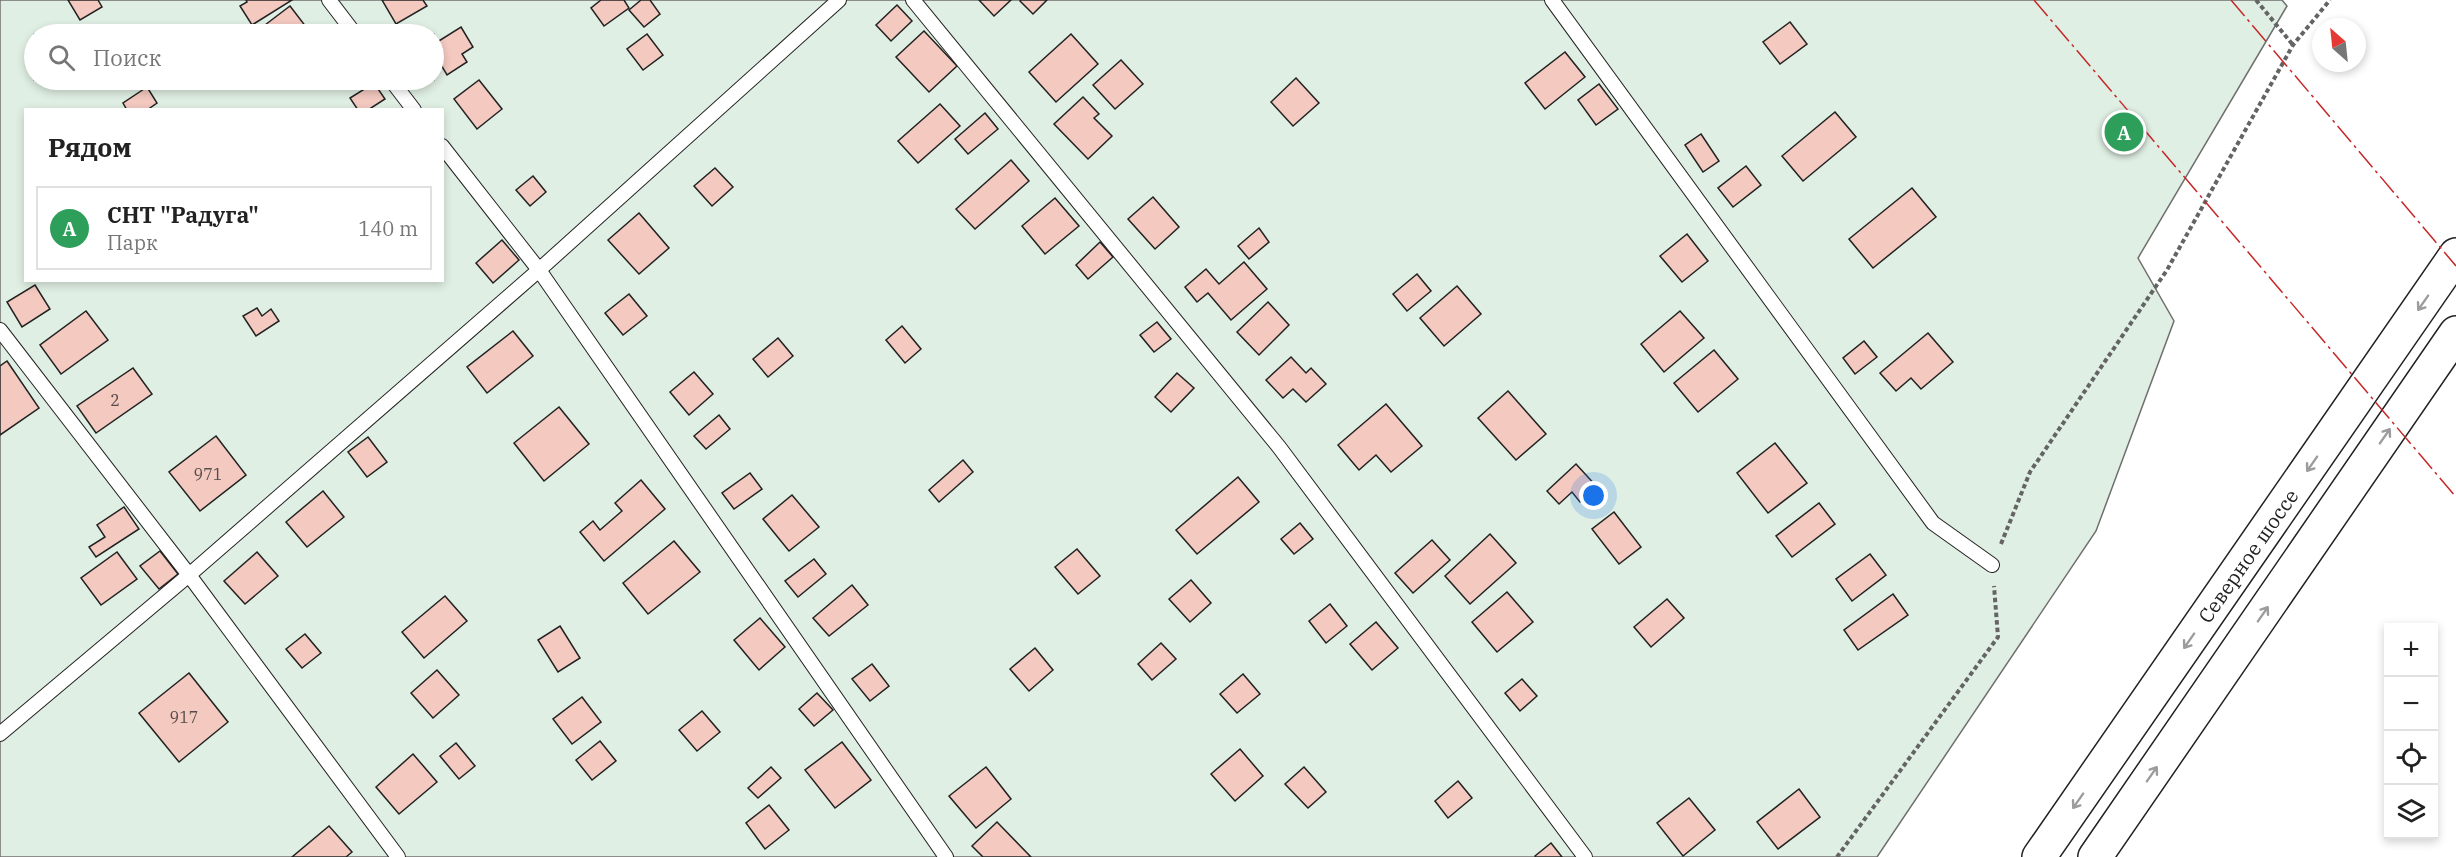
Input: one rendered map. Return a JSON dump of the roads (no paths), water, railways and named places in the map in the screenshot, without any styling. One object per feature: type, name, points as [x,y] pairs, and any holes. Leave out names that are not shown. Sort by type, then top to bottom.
[{"type":"main road","name":"Северное шоссе","points":[[2039,857],[2456,255]]},
{"type":"main road","points":[[2096,857],[2456,333]]},
{"type":"lane","points":[[328,0],[348,24]]},
{"type":"lane","points":[[0,734],[189,575],[539,270],[839,0]]},
{"type":"lane","points":[[913,0],[1279,447],[1585,857]]},
{"type":"lane","points":[[1552,0],[1933,523],[1992,565]]},
{"type":"lane","points":[[399,90],[412,108]]},
{"type":"lane","points":[[444,149],[539,270],[946,857]]},
{"type":"lane","points":[[0,330],[189,575],[398,857]]},
{"type":"place","name":"СНТ \"Радуга\"","points":[[2124,132]]}]
